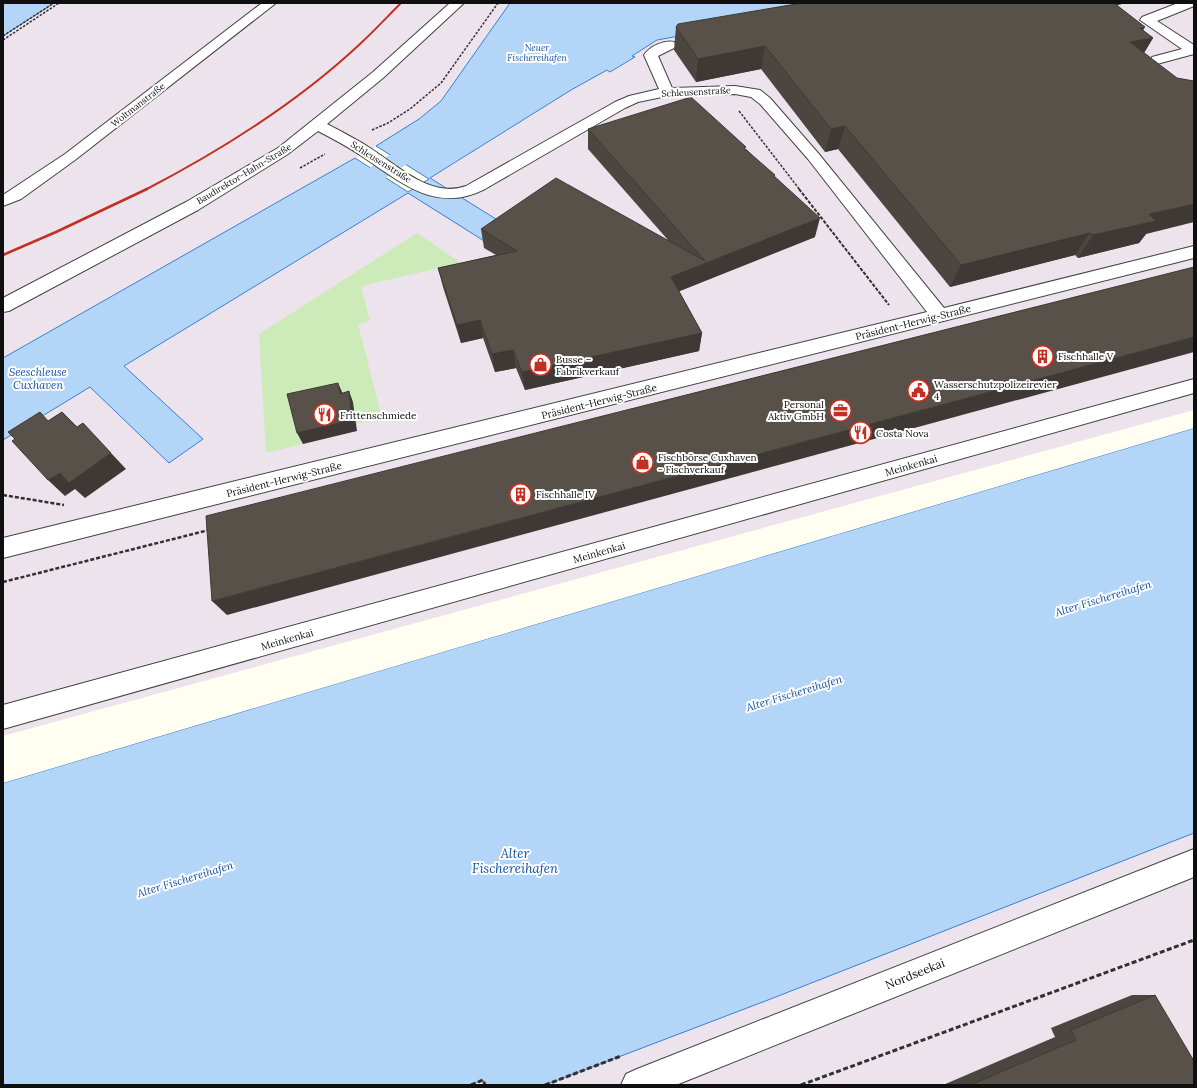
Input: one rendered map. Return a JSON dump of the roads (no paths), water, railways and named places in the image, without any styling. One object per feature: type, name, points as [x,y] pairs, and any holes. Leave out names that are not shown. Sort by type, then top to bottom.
[{"type":"street","name":"Woltmanstraße","points":[[3,201],[15,195],[70,157],[270,3]]},
{"type":"street","name":"Baudirektor-Hahn-Straße","points":[[3,306],[205,198],[283,151],[317,125],[422,37],[458,3]]},
{"type":"street","points":[[1190,3],[1147,20],[1194,50]]},
{"type":"street","points":[[667,92],[651,55],[657,50],[669,45]]},
{"type":"street","points":[[1157,60],[1194,50]]},
{"type":"street","name":"Schleusenstraße","points":[[317,125],[362,149],[420,187],[432,192],[456,194],[486,182],[620,105],[634,99],[667,92],[735,90],[755,93],[765,100],[813,156],[940,316]]},
{"type":"street","name":"Präsident-Herwig-Straße","points":[[3,548],[1194,252]]},
{"type":"street","name":"Meinkenkai","points":[[3,717],[1194,386]]},
{"type":"street","name":"Nordseekai","points":[[637,1085],[1194,863]]},
{"type":"water","points":[[3,3],[54,3],[3,36]]},
{"type":"water","name":"Seeschleuse Cuxhaven","points":[[510,3],[866,3],[657,40],[632,56],[635,57],[610,72],[607,70],[571,90],[430,178],[512,229],[489,244],[408,193],[124,366],[203,439],[169,463],[90,387],[3,440],[3,358],[355,158],[408,192],[429,179],[376,146],[419,119],[441,101]]},
{"type":"water","name":"Alter Fischereihafen","points":[[1194,428],[1194,833],[768,1000],[545,1085],[485,1085],[483,1080],[471,1085],[3,1085],[3,783]]},
{"type":"waterway","name":"Neuer Fischereihafen","points":[[341,196],[437,135]]},
{"type":"railway","points":[[146,189],[202,159],[285,106],[336,66],[401,3]]},
{"type":"railway","points":[[3,255],[146,189]]},
{"type":"place","name":"Fischhalle V","points":[[1043,356]]},
{"type":"place","name":"Busse – Fabrikverkauf","points":[[540,365]]},
{"type":"place","name":"Wasserschutzpolizeirevier 4","points":[[919,390]]},
{"type":"place","name":"Personal Aktiv GmbH","points":[[840,410]]},
{"type":"place","name":"Frittenschmiede","points":[[325,415]]},
{"type":"place","name":"Costa Nova","points":[[860,433]]},
{"type":"place","name":"Fischbörse Cuxhaven - Fischverkauf","points":[[642,463]]},
{"type":"place","name":"Fischhalle IV","points":[[520,494]]}]
